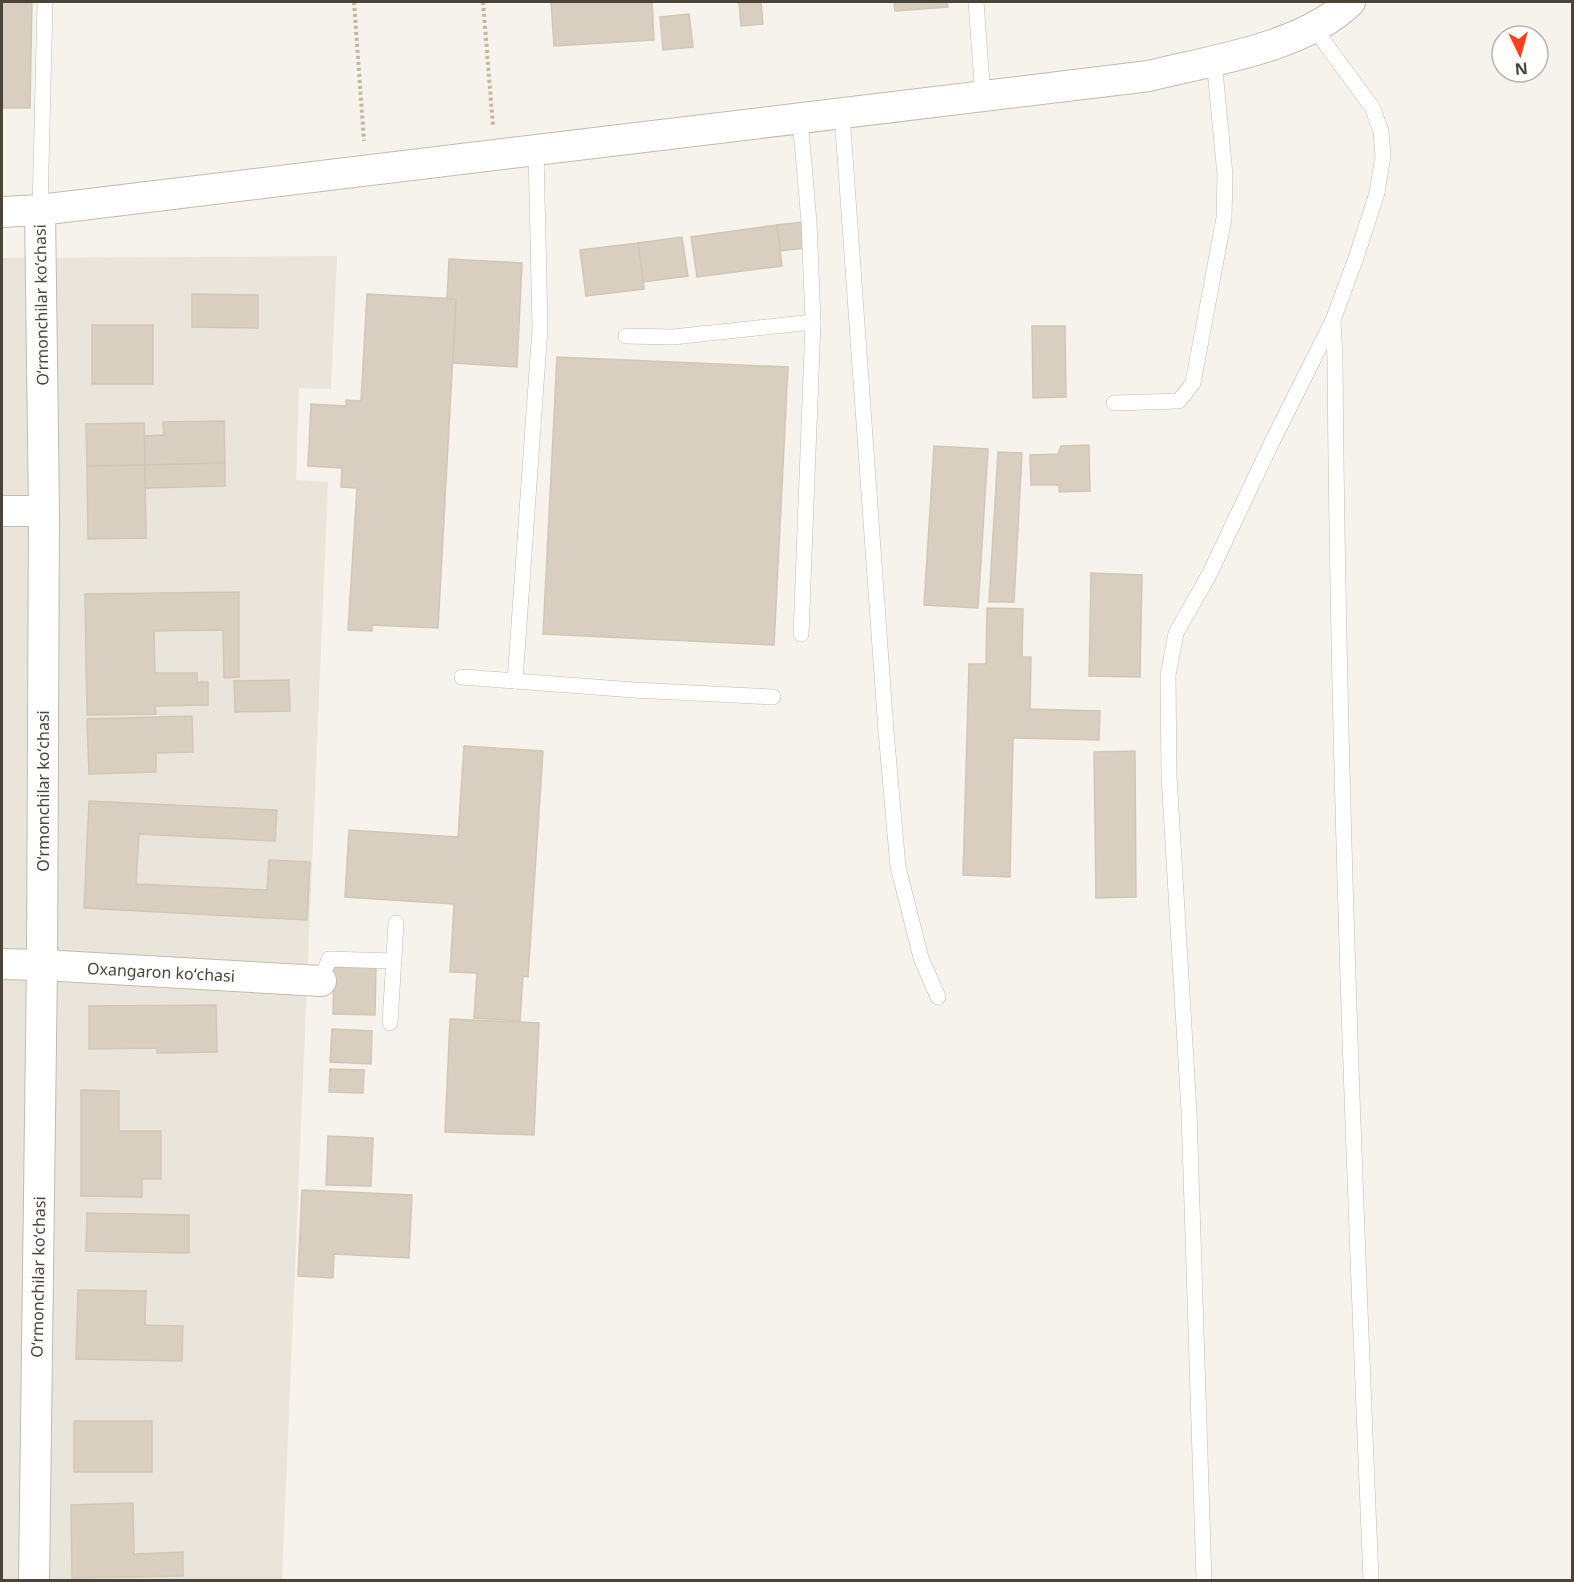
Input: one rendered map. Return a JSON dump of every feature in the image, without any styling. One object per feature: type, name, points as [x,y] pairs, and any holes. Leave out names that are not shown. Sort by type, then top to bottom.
[{"type":"street","points":[[2,212],[40,210],[367,172],[1149,76],[1286,42],[1341,10],[1350,2]]},
{"type":"street","name":"Oʻrmonchilar koʻchasi","points":[[34,1581],[42,965],[44,511],[40,210]]},
{"type":"street","points":[[2,511],[44,511]]},
{"type":"street","name":"Oxangaron koʻchasi","points":[[2,964],[321,981]]},
{"type":"lane","name":"Oʻrmonchilar koʻchasi","points":[[40,210],[45,2]]},
{"type":"lane","points":[[976,2],[983,96]]},
{"type":"lane","points":[[1204,1581],[1189,1111],[1169,776],[1167,675],[1176,633],[1209,575],[1333,320],[1377,193],[1383,156],[1381,131],[1372,107],[1313,27]]},
{"type":"lane","points":[[1114,403],[1179,401],[1193,383],[1224,218],[1225,175],[1214,60]]},
{"type":"lane","points":[[842,114],[886,731],[898,867],[921,958],[938,998]]},
{"type":"lane","points":[[800,119],[809,222],[813,322],[801,634]]},
{"type":"lane","points":[[515,681],[540,328],[536,151]]},
{"type":"lane","points":[[1333,320],[1337,599],[1352,1125],[1371,1581]]},
{"type":"lane","points":[[626,336],[673,337],[813,322]]},
{"type":"lane","points":[[462,677],[634,690],[773,697]]},
{"type":"lane","points":[[390,1023],[396,922]]},
{"type":"lane","points":[[321,981],[329,959],[394,961]]},
{"type":"path","points":[[354,2],[367,172]]},
{"type":"path","points":[[483,2],[495,156]]},
{"type":"shaded area","points":[[337,256],[331,389],[299,388],[296,480],[328,482],[282,1580],[2,1580],[2,258]]},
{"type":"building","points":[[2,2],[32,2],[30,108],[2,108]]},
{"type":"building","points":[[551,2],[652,2],[654,40],[554,46]]},
{"type":"building","points":[[739,2],[761,2],[763,24],[741,26]]},
{"type":"building","points":[[894,2],[947,2],[948,7],[895,11]]},
{"type":"building","points":[[689,14],[693,47],[663,50],[660,17]]},
{"type":"building","points":[[802,222],[805,248],[780,251],[777,225]]},
{"type":"building","points":[[777,225],[782,266],[697,277],[691,237]]},
{"type":"building","points":[[682,237],[688,276],[643,282],[638,243]]},
{"type":"building","points":[[638,243],[644,289],[586,296],[580,250]]},
{"type":"building","points":[[449,259],[522,263],[517,367],[453,363],[456,299],[447,299]]},
{"type":"building","points":[[192,294],[258,295],[258,328],[192,327]]},
{"type":"building","points":[[367,294],[456,299],[438,628],[372,625],[372,631],[348,630],[357,488],[341,487],[342,468],[308,466],[311,404],[346,406],[346,400],[361,401]]},
{"type":"building","points":[[92,325],[153,325],[153,384],[92,384]]},
{"type":"building","points":[[1032,326],[1065,326],[1066,397],[1033,398]]},
{"type":"building","points":[[557,357],[788,367],[774,645],[543,634]]},
{"type":"building","points":[[224,421],[225,463],[145,465],[144,436],[164,435],[163,422]]},
{"type":"building","points":[[144,423],[145,465],[87,466],[86,424]]},
{"type":"building","points":[[1089,445],[1090,491],[1059,492],[1059,485],[1031,485],[1030,455],[1058,454],[1061,446]]},
{"type":"building","points":[[934,446],[988,449],[978,608],[924,605]]},
{"type":"building","points":[[998,452],[1022,453],[1014,602],[989,602]]},
{"type":"building","points":[[225,463],[225,486],[145,488],[145,465]]},
{"type":"building","points":[[145,465],[146,538],[88,539],[87,466]]},
{"type":"building","points":[[1091,573],[1142,575],[1140,677],[1089,676]]},
{"type":"building","points":[[239,592],[239,677],[224,678],[223,630],[154,631],[155,673],[197,673],[197,682],[208,682],[208,705],[155,706],[156,714],[87,715],[85,594]]},
{"type":"building","points":[[987,608],[1023,609],[1022,657],[1031,657],[1030,709],[1100,711],[1099,740],[1013,738],[1010,877],[963,875],[969,664],[986,664]]},
{"type":"building","points":[[289,680],[290,711],[235,712],[234,681]]},
{"type":"building","points":[[192,716],[193,752],[156,753],[156,772],[89,774],[87,719]]},
{"type":"building","points":[[464,746],[543,751],[528,977],[523,976],[520,1021],[474,1018],[477,973],[450,972],[454,904],[345,897],[349,830],[458,837]]},
{"type":"building","points":[[1135,751],[1136,897],[1096,898],[1094,752]]},
{"type":"building","points":[[89,801],[277,810],[275,841],[139,834],[136,884],[267,890],[269,860],[310,862],[307,920],[84,908]]},
{"type":"building","points":[[334,967],[376,968],[375,1015],[333,1014]]},
{"type":"building","points":[[216,1005],[217,1052],[157,1053],[157,1048],[89,1049],[89,1006]]},
{"type":"building","points":[[450,1019],[539,1023],[534,1135],[445,1132]]},
{"type":"building","points":[[332,1029],[372,1031],[371,1064],[330,1062]]},
{"type":"building","points":[[330,1069],[364,1070],[363,1093],[329,1092]]},
{"type":"building","points":[[81,1090],[119,1091],[119,1131],[161,1131],[161,1179],[142,1179],[142,1197],[81,1196]]},
{"type":"building","points":[[328,1136],[373,1138],[371,1186],[326,1185]]},
{"type":"building","points":[[302,1190],[412,1195],[409,1258],[334,1254],[333,1278],[298,1276]]},
{"type":"building","points":[[87,1213],[189,1215],[189,1253],[86,1251]]},
{"type":"building","points":[[78,1290],[146,1291],[145,1325],[183,1326],[182,1361],[76,1359]]},
{"type":"building","points":[[74,1421],[152,1421],[152,1472],[74,1472]]},
{"type":"building","points":[[133,1503],[134,1554],[183,1552],[183,1576],[72,1578],[71,1505]]}]
